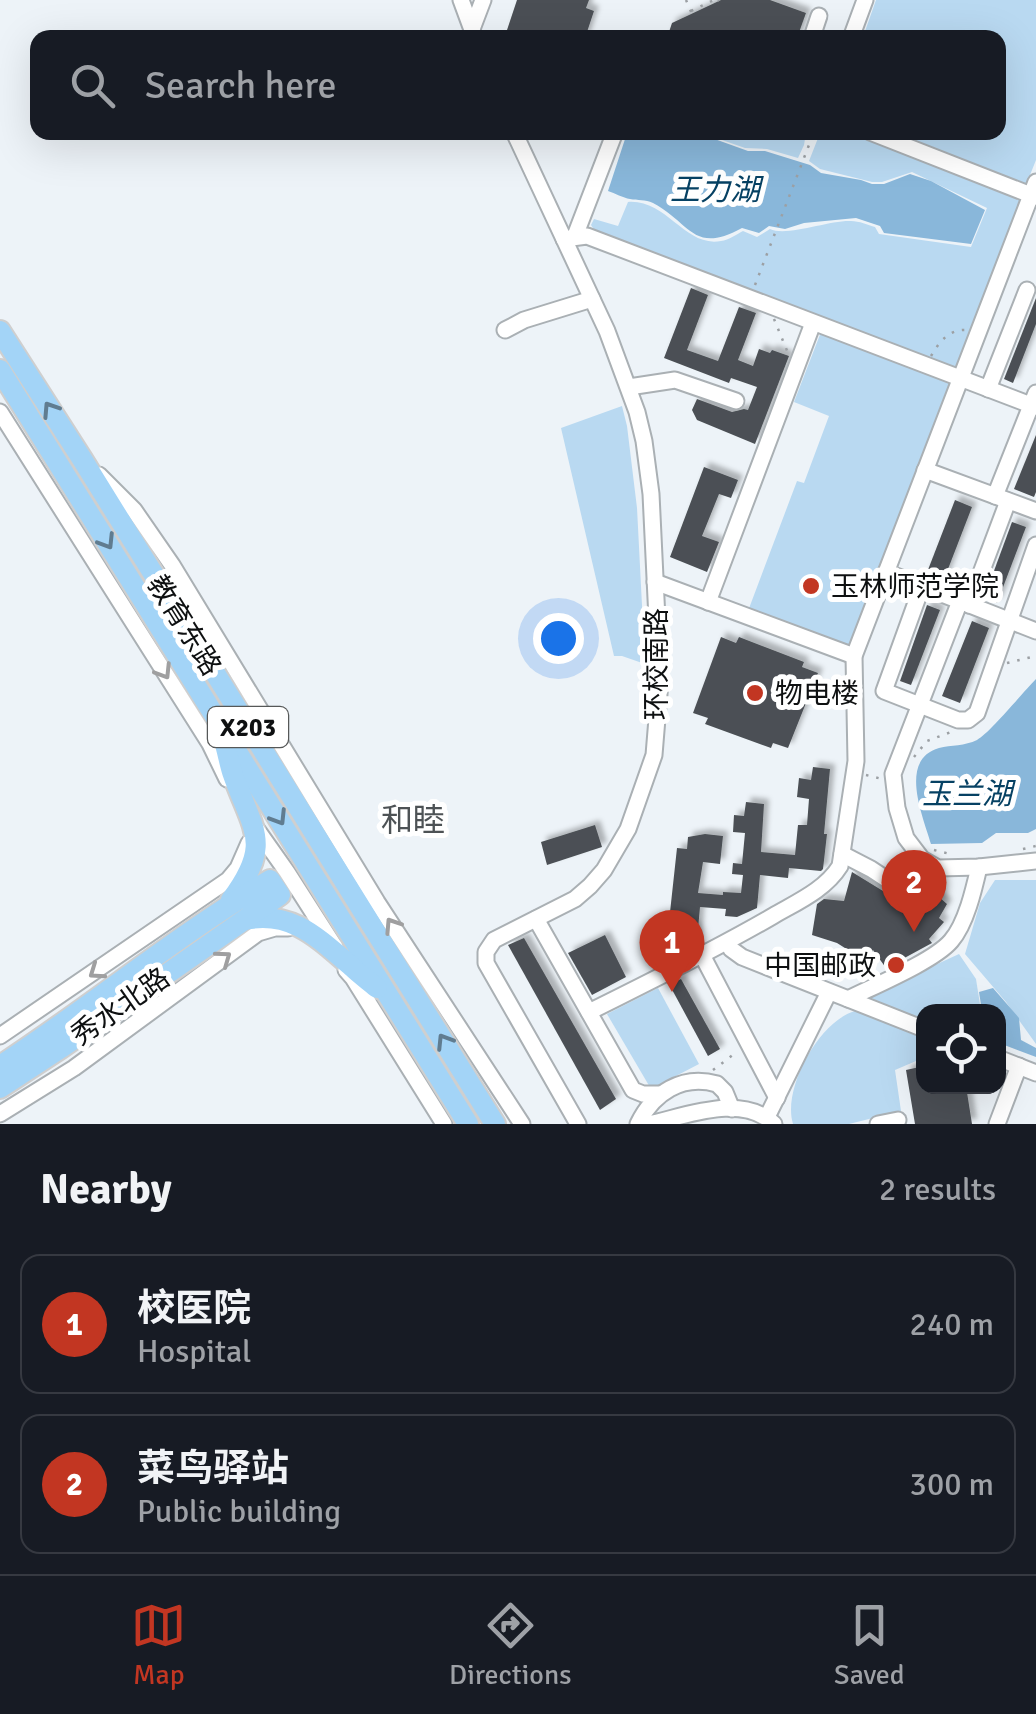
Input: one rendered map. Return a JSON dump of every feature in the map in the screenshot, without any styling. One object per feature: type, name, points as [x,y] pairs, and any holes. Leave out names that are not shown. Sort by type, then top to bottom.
[{"type":"main road","name":"教育东路","points":[[0,332],[495,1124]]},
{"type":"main road","name":"教育东路","points":[[0,370],[468,1124]]},
{"type":"main road","points":[[217,717],[249,818],[255,853],[232,914],[262,917],[314,934],[348,969],[387,996]]},
{"type":"main road","name":"秀水北路","points":[[0,1066],[232,914]]},
{"type":"main road","name":"秀水北路","points":[[0,1088],[61,1048],[232,914]]},
{"type":"lane","points":[[462,0],[473,30]]},
{"type":"lane","points":[[475,30],[483,0]]},
{"type":"lane","points":[[854,30],[865,0]]},
{"type":"lane","points":[[814,30],[819,16]]},
{"type":"lane","name":"环校南路","points":[[518,140],[569,237],[630,387],[648,468],[655,582],[658,729],[654,754],[617,850],[604,870],[575,898],[494,940],[486,952],[486,963],[578,1124]]},
{"type":"lane","points":[[569,237],[582,222],[612,140]]},
{"type":"lane","points":[[589,1012],[728,942],[818,889],[840,866],[856,761],[854,656],[1034,192],[896,140]]},
{"type":"lane","points":[[569,237],[587,236],[960,379],[1034,402],[964,603],[892,774],[906,838],[922,859],[938,868],[1036,861]]},
{"type":"lane","points":[[988,389],[1028,290]]},
{"type":"lane","points":[[505,330],[592,298]]},
{"type":"lane","points":[[708,602],[814,322]]},
{"type":"lane","points":[[630,387],[675,380],[736,401]]},
{"type":"lane","points":[[0,412],[210,744],[249,818],[288,872],[444,1124]]},
{"type":"lane","points":[[82,459],[134,510],[172,565],[377,902],[522,1124]]},
{"type":"lane","points":[[926,470],[1036,511]]},
{"type":"lane","points":[[922,586],[884,691],[958,720],[968,720],[977,713],[1036,545]]},
{"type":"lane","points":[[886,572],[1036,631]]},
{"type":"lane","points":[[655,582],[854,656]]},
{"type":"lane","points":[[0,1036],[228,880],[247,851],[249,818]]},
{"type":"lane","points":[[842,854],[921,902]]},
{"type":"lane","points":[[848,999],[936,954],[953,940],[979,867]]},
{"type":"lane","points":[[536,918],[633,1090],[644,1119]]},
{"type":"lane","points":[[0,1114],[74,1068],[258,933],[290,928],[310,936],[348,969]]},
{"type":"lane","points":[[728,942],[742,957],[916,1025]]},
{"type":"lane","points":[[702,955],[777,1098]]},
{"type":"lane","points":[[644,1119],[732,1109],[755,1111],[771,1121],[777,1098],[829,992]]},
{"type":"lane","points":[[1006,1061],[1036,1073]]},
{"type":"lane","points":[[997,1124],[1019,1066]]},
{"type":"lane","points":[[633,1090],[659,1094],[690,1082],[717,1084],[732,1109]]},
{"type":"lane","points":[[644,1119],[659,1094]]},
{"type":"lane","points":[[878,1124],[898,1120]]},
{"type":"path","points":[[686,0],[692,12],[717,0]]},
{"type":"path","points":[[750,298],[811,140]]},
{"type":"path","points":[[774,308],[774,321],[793,377]]},
{"type":"path","points":[[926,366],[948,334],[958,330],[978,333]]},
{"type":"path","points":[[1004,665],[1036,656]]},
{"type":"path","points":[[909,767],[927,740],[954,732]]},
{"type":"path","points":[[853,772],[894,782]]},
{"type":"path","points":[[881,876],[912,846]]},
{"type":"path","points":[[1012,850],[1036,846]]},
{"type":"path","points":[[930,848],[956,855]]},
{"type":"path","points":[[704,1082],[731,1054],[748,1046]]},
{"type":"shaded area","points":[[876,0],[1036,0],[1036,160],[1026,185],[911,140],[1006,140],[1006,30],[865,30]]},
{"type":"shaded area","points":[[722,140],[805,140],[798,158],[767,149],[745,148]]},
{"type":"shaded area","points":[[817,140],[870,140],[1024,202],[958,367],[950,370],[597,234],[591,225],[594,219],[618,226],[628,202],[654,208],[708,241],[724,240],[743,231],[757,237],[770,229],[787,231],[851,221],[875,227],[879,234],[971,247],[987,208],[912,172],[872,182],[820,169],[809,161]]},
{"type":"shaded area","points":[[821,332],[950,381],[848,649],[748,611],[797,481],[804,483],[829,416],[794,402]]},
{"type":"shaded area","points":[[622,406],[637,508],[645,664],[614,656],[561,428]]},
{"type":"shaded area","points":[[995,880],[1036,880],[1036,1044],[965,954],[980,903]]},
{"type":"shaded area","points":[[959,954],[976,979],[980,1004],[916,1004],[916,1022],[868,1003],[870,995]]},
{"type":"shaded area","points":[[658,988],[699,1064],[651,1089],[607,1014]]},
{"type":"shaded area","points":[[855,1011],[916,1033],[916,1061],[895,1070],[901,1111],[849,1124],[793,1124],[793,1093],[806,1058],[842,1017]]},
{"type":"water","name":"王力湖","points":[[625,140],[717,140],[810,165],[821,173],[872,184],[884,184],[910,174],[985,210],[971,244],[884,233],[880,226],[856,218],[804,223],[785,229],[769,226],[759,233],[742,228],[713,238],[693,233],[653,203],[608,191]]},
{"type":"water","name":"玉兰湖","points":[[1036,679],[1036,829],[1028,833],[996,833],[982,843],[931,844],[919,804],[919,764],[939,748],[983,736]]},
{"type":"water","points":[[993,988],[1019,1018],[1021,1040],[1036,1048],[1036,1057],[1006,1046],[1006,1004],[981,1004],[979,992]]},
{"type":"building","points":[[517,0],[589,0],[586,8],[594,11],[588,30],[507,30]]},
{"type":"building","points":[[721,0],[770,0],[806,13],[800,30],[670,30],[672,23]]},
{"type":"building","points":[[691,288],[708,295],[687,350],[718,361],[739,307],[756,313],[738,360],[753,366],[759,349],[789,356],[755,444],[697,420],[692,410],[697,399],[732,412],[748,410],[757,387],[731,378],[729,383],[664,358]]},
{"type":"building","points":[[1036,298],[1036,324],[1013,383],[1004,379]]},
{"type":"building","points":[[1036,435],[1036,492],[1034,497],[1014,489]]},
{"type":"building","points":[[704,467],[738,480],[731,498],[719,494],[702,536],[719,542],[707,572],[670,557]]},
{"type":"building","points":[[955,500],[972,507],[943,582],[926,575]]},
{"type":"building","points":[[1012,522],[1026,527],[997,603],[984,598]]},
{"type":"building","points":[[927,605],[940,610],[911,685],[900,681]]},
{"type":"building","points":[[972,621],[989,628],[960,703],[942,696]]},
{"type":"building","name":"物电楼","points":[[721,637],[736,643],[739,637],[804,662],[802,667],[818,673],[788,748],[773,743],[771,748],[705,724],[708,718],[693,713]]},
{"type":"building","points":[[813,767],[830,769],[823,869],[789,868],[788,878],[760,875],[757,908],[737,917],[725,916],[726,909],[700,907],[697,940],[691,945],[666,949],[677,848],[687,849],[688,837],[723,836],[720,864],[703,862],[698,893],[741,893],[743,875],[732,874],[733,863],[742,864],[745,833],[733,832],[734,815],[744,816],[746,802],[764,804],[761,852],[795,855],[798,825],[807,825],[809,799],[797,797],[799,778],[811,780]]},
{"type":"building","points":[[595,825],[602,847],[547,865],[541,842]]},
{"type":"building","points":[[852,872],[919,913],[931,907],[927,893],[930,889],[947,904],[939,918],[944,922],[929,939],[932,943],[886,968],[873,950],[864,960],[837,943],[812,935],[817,904],[824,899],[844,901]]},
{"type":"building","points":[[605,935],[626,977],[592,995],[568,953]]},
{"type":"building","points":[[524,938],[616,1099],[600,1110],[508,945]]},
{"type":"building","points":[[681,979],[720,1049],[708,1056],[669,984]]},
{"type":"building","points":[[916,1068],[916,1094],[967,1094],[972,1124],[915,1124],[906,1070]]},
{"type":"place","name":"玉林师范学院","points":[[811,586]]},
{"type":"place","name":"物电楼","points":[[755,693]]},
{"type":"place","name":"菜鸟驿站","points":[[914,932]]},
{"type":"place","name":"中国邮政","points":[[896,965]]},
{"type":"place","name":"校医院","points":[[672,992]]},
{"type":"district","name":"和睦","points":[[413,820]]}]
